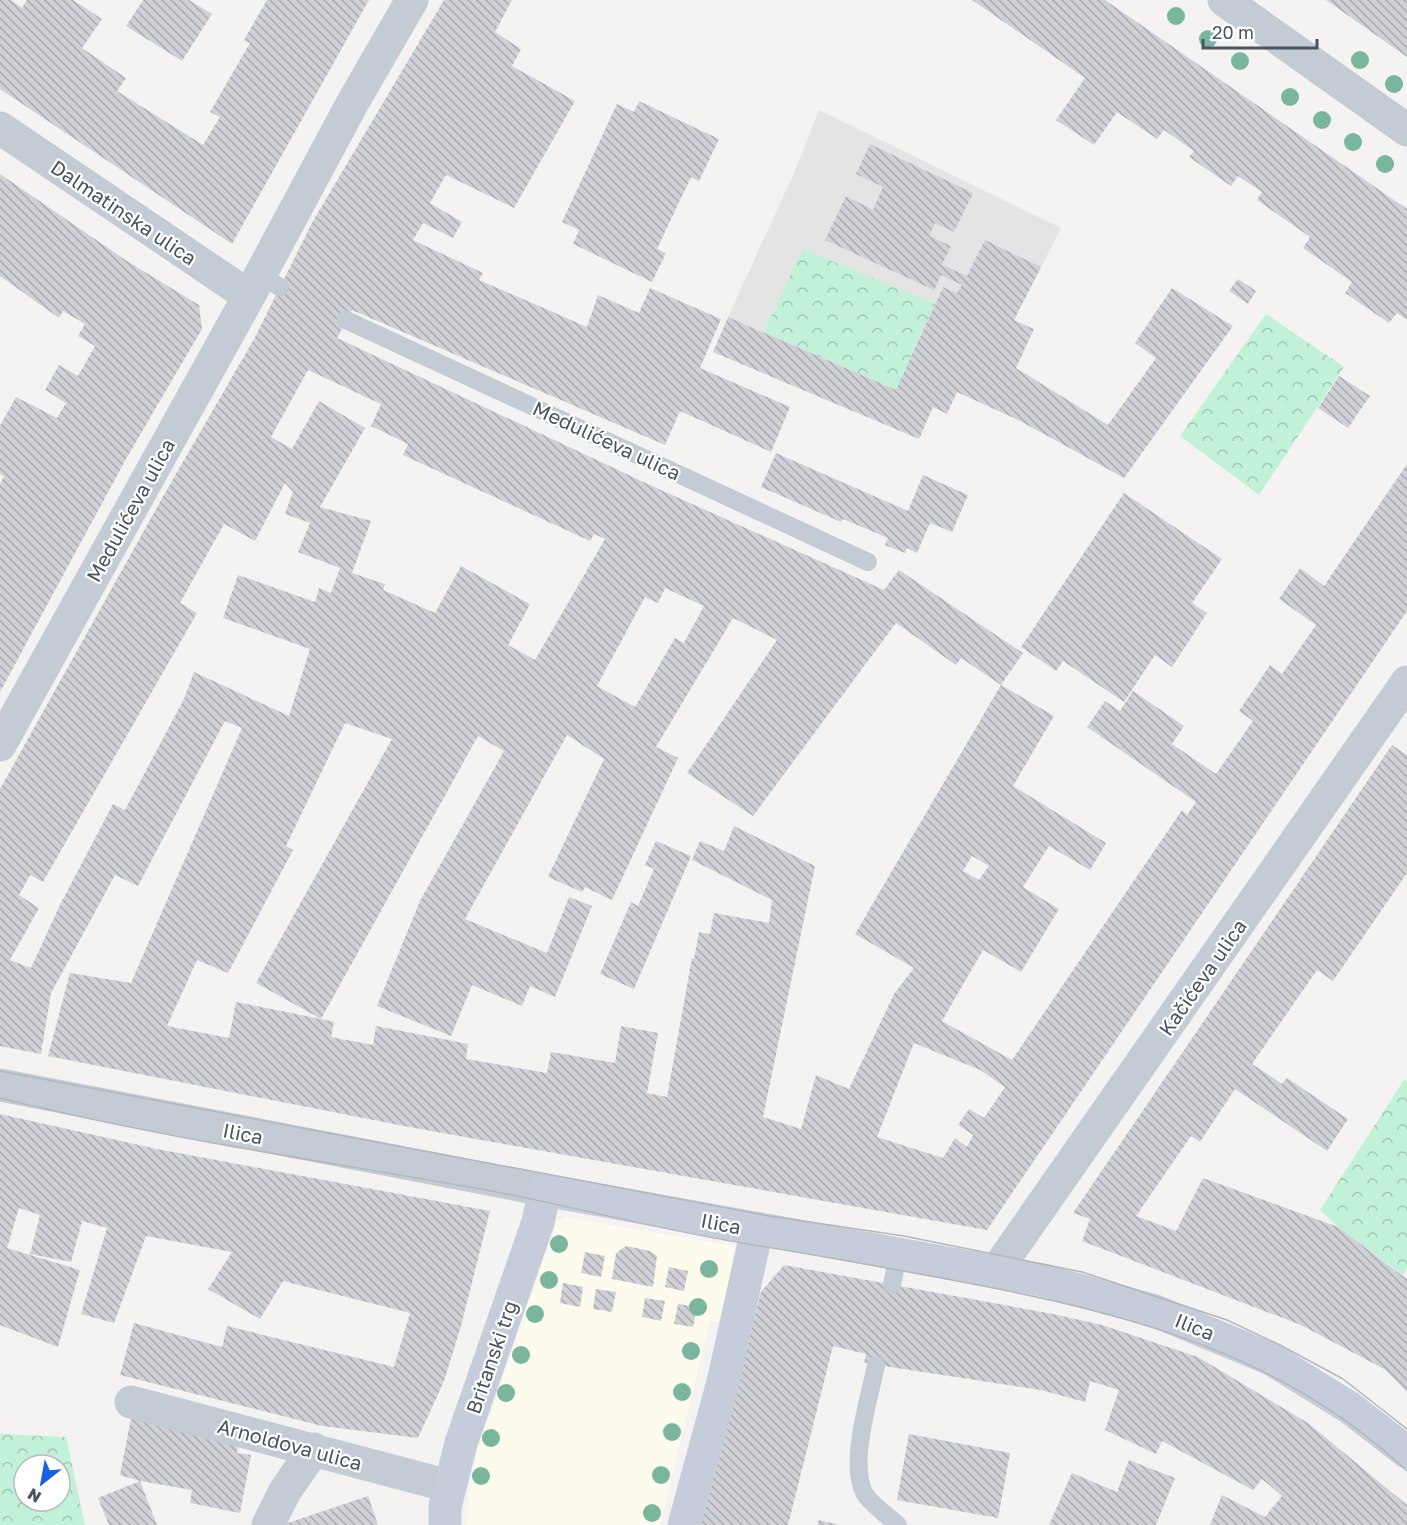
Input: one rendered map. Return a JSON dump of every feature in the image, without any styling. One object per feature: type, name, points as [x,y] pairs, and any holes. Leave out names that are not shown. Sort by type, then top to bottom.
[{"type":"main road","name":"Ilica","points":[[545,1190],[757,1230],[895,1270],[996,1271],[1063,1285],[1155,1311],[1235,1342],[1271,1359],[1316,1385],[1383,1431],[1407,1452]]},
{"type":"main road","name":"Britanski trg","points":[[446,1525],[445,1507],[449,1486],[538,1222],[545,1190]]},
{"type":"main road","points":[[684,1525],[723,1382],[757,1230]]},
{"type":"street","name":"Medulićeva ulica","points":[[0,745],[263,286],[353,102],[412,0]]},
{"type":"street","points":[[1224,0],[1407,130]]},
{"type":"street","name":"Dalmatinska ulica","points":[[0,128],[263,286]]},
{"type":"street","name":"Kačićeva ulica","points":[[996,1271],[1407,682]]},
{"type":"street","name":"Ilica","points":[[0,1085],[545,1190]]},
{"type":"street","name":"Arnoldova ulica","points":[[132,1402],[449,1486]]},
{"type":"street","points":[[268,1525],[285,1491],[314,1449]]},
{"type":"lane","name":"Medulićeva ulica","points":[[346,320],[868,561]]},
{"type":"lane","points":[[876,1365],[859,1452],[859,1476],[866,1496],[898,1525]]},
{"type":"shaded area","points":[[819,110],[1061,228],[1014,320],[943,287],[896,390],[728,317],[794,173]]},
{"type":"shaded area","points":[[566,1217],[735,1246],[721,1322],[710,1321],[660,1525],[467,1525],[469,1492],[478,1449],[557,1221]]},
{"type":"green space","points":[[803,249],[935,304],[896,390],[764,332]]},
{"type":"green space","points":[[1266,314],[1344,367],[1259,495],[1180,436]]},
{"type":"green space","points":[[1404,1080],[1407,1081],[1407,1268],[1403,1275],[1338,1227],[1320,1210]]},
{"type":"green space","points":[[0,1434],[66,1437],[69,1453],[12,1453],[12,1513],[72,1513],[72,1465],[85,1525],[0,1525]]},
{"type":"building","points":[[0,0],[11,0],[22,8],[27,0],[73,0],[102,19],[82,48],[126,78],[117,91],[203,145],[220,117],[210,112],[250,43],[244,40],[267,0],[369,0],[232,244],[0,89]]},
{"type":"building","points":[[143,0],[189,0],[212,14],[182,61],[126,26]]},
{"type":"building","points":[[444,0],[512,0],[495,32],[521,49],[512,66],[575,101],[514,208],[446,175],[430,203],[462,222],[453,238],[423,223],[413,240],[483,273],[479,280],[587,327],[598,295],[639,313],[650,288],[721,319],[700,368],[790,407],[771,452],[680,411],[665,445],[352,310],[337,338],[652,486],[884,590],[899,570],[1023,653],[1001,685],[1054,716],[1013,786],[1106,843],[1090,870],[1049,846],[1023,887],[1059,909],[1021,972],[983,950],[942,1021],[1012,1060],[1182,810],[1187,815],[1196,802],[1087,727],[1105,701],[1120,711],[1133,691],[1184,726],[1172,744],[1216,774],[1253,721],[1239,711],[1270,665],[1282,674],[1316,625],[1279,599],[1300,568],[1324,586],[1407,464],[1407,611],[987,1230],[409,1127],[48,1056],[70,973],[131,983],[242,728],[225,721],[138,886],[115,875],[51,993],[41,1054],[0,1046],[0,789],[165,493],[254,339],[313,221]],"holes":[[[308,370],[381,404],[371,426],[408,444],[403,455],[590,541],[594,534],[605,539],[535,660],[508,645],[530,604],[461,566],[435,613],[383,590],[385,584],[352,573],[371,521],[320,507],[365,428],[319,401],[292,449],[271,437]],[[285,483],[293,492],[285,514],[310,523],[298,552],[340,568],[331,593],[319,588],[315,602],[238,575],[223,618],[310,649],[289,716],[194,672],[184,699],[125,810],[113,804],[60,905],[31,968],[10,960],[39,908],[19,895],[30,875],[43,882],[197,613],[180,603],[224,524],[255,541]],[[665,588],[704,606],[684,643],[675,638],[635,707],[597,686],[645,597],[658,603]],[[733,618],[777,640],[687,773],[753,816],[896,623],[956,665],[961,658],[1001,685],[855,934],[914,968],[894,994],[849,1089],[816,1075],[801,1129],[763,1117],[815,866],[734,826],[724,851],[700,841],[692,860],[772,900],[769,923],[714,913],[710,934],[699,932],[694,959],[692,958],[667,1097],[647,1093],[658,1033],[621,1026],[615,1063],[551,1052],[547,1073],[466,1059],[468,1044],[376,1026],[373,1045],[331,1037],[334,1022],[321,1019],[478,736],[504,751],[420,901],[377,1006],[451,1036],[472,985],[522,1006],[530,986],[555,997],[592,906],[569,897],[547,953],[465,919],[567,735],[604,759],[548,877],[582,892],[585,887],[612,900],[678,758],[656,747]],[[345,723],[392,739],[256,983],[321,1019],[236,1002],[229,1038],[167,1026],[197,960],[228,973],[293,850],[286,846]],[[972,856],[989,866],[979,880],[963,871]],[[914,1043],[980,1070],[1005,1087],[984,1118],[969,1109],[958,1125],[973,1135],[967,1147],[955,1138],[943,1158],[877,1137]]]},
{"type":"building","points":[[972,0],[1105,0],[1407,209],[1407,320],[1397,313],[1389,323],[1345,293],[1352,282],[1303,248],[1310,237],[1257,200],[1262,192],[1238,176],[1231,186],[1189,157],[1194,151],[1164,130],[1157,139],[1117,112],[1094,145],[1056,120],[1085,78]]},
{"type":"building","points":[[1326,0],[1407,0],[1407,57]]},
{"type":"building","points":[[639,101],[719,139],[699,181],[691,177],[657,249],[666,253],[652,282],[573,244],[579,230],[562,222],[617,104],[634,112]]},
{"type":"building","points":[[870,144],[973,193],[954,232],[935,223],[929,236],[951,246],[942,265],[967,276],[985,240],[1041,267],[1014,320],[1034,329],[1016,368],[1108,425],[1156,358],[1135,343],[1172,288],[1233,326],[1124,478],[1020,421],[957,392],[947,414],[933,407],[919,439],[713,352],[728,317],[896,390],[943,287],[957,293],[962,285],[941,275],[934,290],[825,240],[846,196],[873,210],[883,187],[856,174]]},
{"type":"building","points":[[0,174],[127,261],[199,305],[202,329],[126,459],[0,692],[0,484],[4,476],[0,474],[0,426],[16,397],[57,418],[66,403],[45,390],[59,365],[78,376],[95,346],[78,336],[85,324],[63,311],[59,318],[0,276]]},
{"type":"building","points":[[1238,279],[1256,291],[1248,304],[1229,291]]},
{"type":"building","points":[[1339,376],[1370,396],[1348,428],[1318,408]]},
{"type":"building","points":[[776,453],[908,511],[923,475],[968,495],[952,532],[930,523],[917,553],[907,548],[905,553],[885,545],[888,538],[843,519],[841,522],[761,487]]},
{"type":"building","points":[[1124,493],[1222,559],[1192,603],[1207,613],[1172,667],[1155,655],[1124,702],[1063,661],[1056,671],[1021,647]]},
{"type":"building","points":[[1392,745],[1407,755],[1407,873],[1333,981],[1317,970],[1252,1064],[1282,1084],[1287,1078],[1348,1119],[1327,1151],[1235,1089],[1200,1142],[1191,1136],[1136,1216],[1176,1231],[1203,1178],[1338,1227],[1407,1279],[1407,1392],[1384,1369],[1301,1325],[1082,1241],[1090,1219],[1073,1213]]},
{"type":"building","points":[[656,841],[691,856],[634,989],[600,974],[631,902],[638,906],[654,869],[645,865]]},
{"type":"building","points":[[0,1114],[157,1149],[490,1211],[461,1326],[444,1381],[418,1438],[322,1426],[120,1375],[134,1323],[222,1347],[227,1326],[394,1367],[410,1313],[283,1281],[260,1319],[208,1289],[232,1252],[146,1236],[114,1323],[81,1314],[107,1228],[82,1221],[71,1262],[30,1254],[40,1215],[19,1208],[7,1248],[80,1270],[58,1347],[0,1325]]},
{"type":"building","points":[[626,1246],[650,1251],[657,1256],[653,1287],[612,1279],[616,1253]]},
{"type":"building","points":[[585,1252],[605,1256],[601,1277],[581,1273]]},
{"type":"building","points":[[784,1265],[1053,1314],[1102,1325],[1198,1357],[1308,1423],[1407,1505],[1407,1525],[1210,1525],[1222,1495],[1265,1517],[1282,1496],[1262,1479],[1253,1490],[1162,1441],[1156,1454],[1105,1430],[1119,1390],[1090,1381],[1085,1402],[1041,1390],[864,1363],[866,1354],[833,1346],[788,1525],[700,1525],[761,1292]]},
{"type":"building","points":[[669,1267],[688,1271],[684,1291],[665,1287]]},
{"type":"building","points":[[563,1283],[583,1287],[580,1307],[560,1303]]},
{"type":"building","points":[[596,1289],[616,1292],[612,1312],[593,1309]]},
{"type":"building","points":[[645,1298],[665,1301],[661,1321],[642,1317]]},
{"type":"building","points":[[678,1304],[697,1307],[693,1327],[674,1324]]},
{"type":"building","points":[[132,1413],[240,1435],[237,1453],[251,1455],[240,1513],[190,1503],[192,1490],[120,1475]]},
{"type":"building","points":[[909,1434],[1010,1453],[998,1518],[897,1500]]},
{"type":"building","points":[[1129,1460],[1175,1478],[1156,1525],[1049,1525],[1072,1473],[1117,1492]]},
{"type":"building","points":[[140,1481],[157,1525],[109,1525],[98,1498]]},
{"type":"building","points":[[368,1496],[378,1525],[282,1525]]},
{"type":"building","points":[[819,1520],[836,1524],[836,1525],[817,1525]]},
{"type":"tram line","points":[[0,1071],[769,1216],[904,1236],[1082,1272],[1227,1320],[1280,1345],[1343,1379],[1407,1429]]},
{"type":"tram line","points":[[0,1098],[181,1137],[486,1190],[687,1233],[973,1284],[1091,1310],[1149,1326],[1258,1369],[1310,1397],[1360,1431],[1407,1471]]}]
